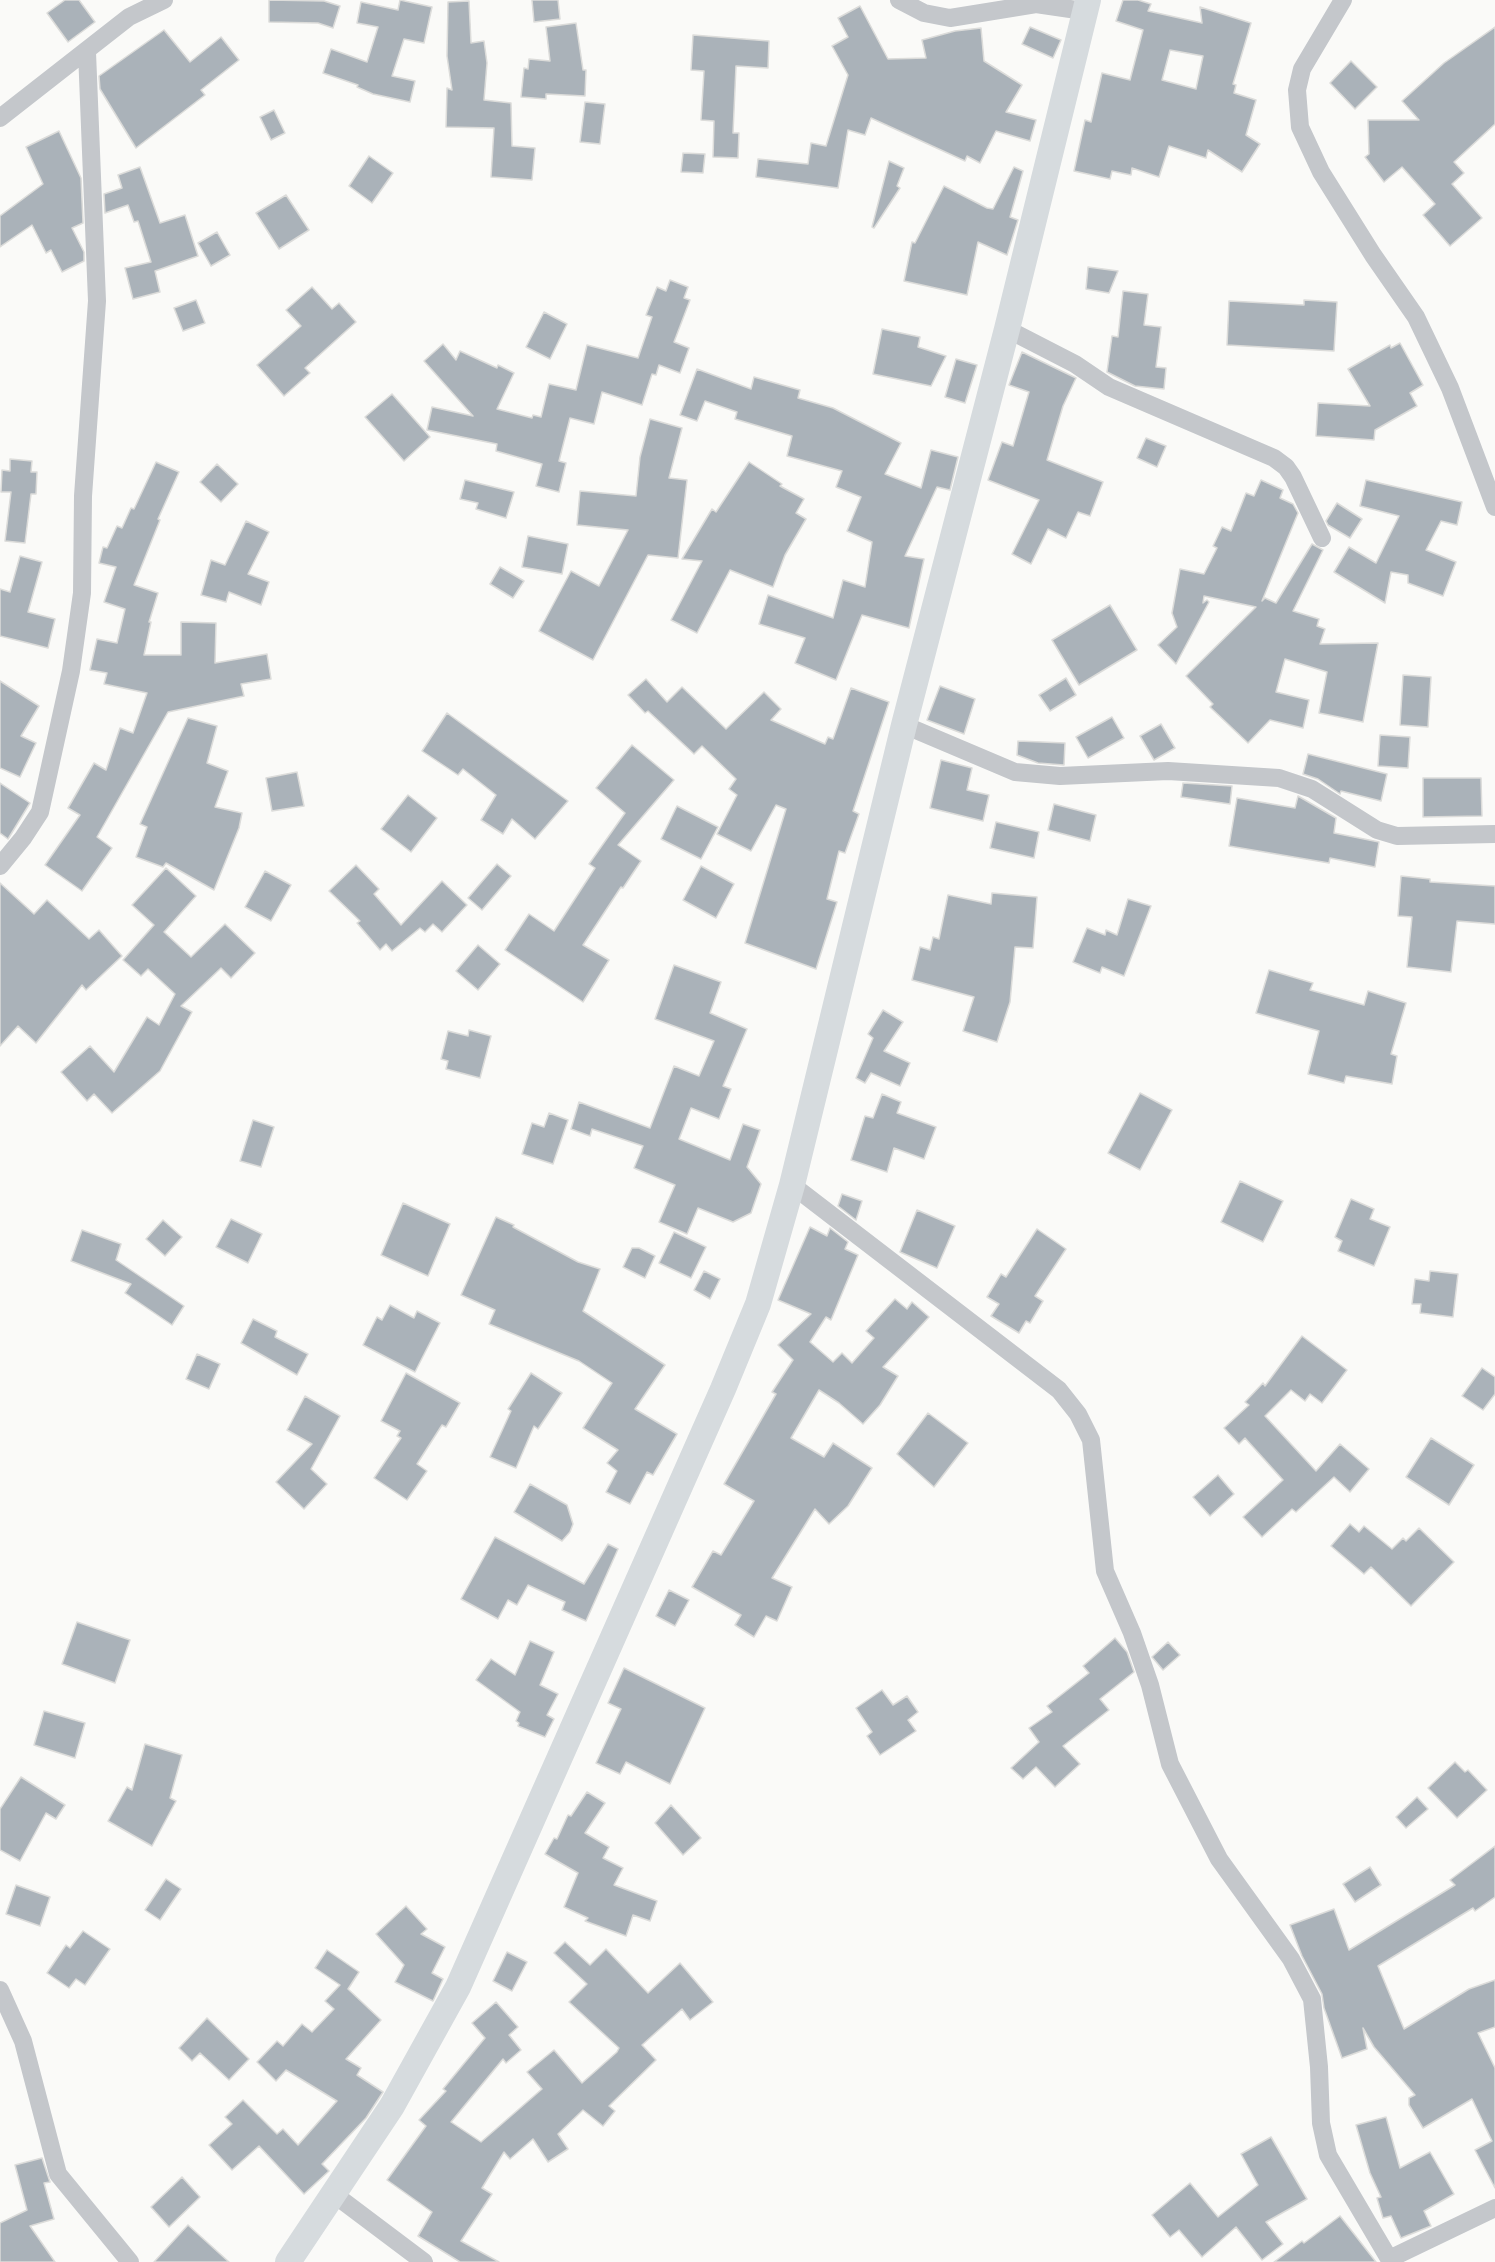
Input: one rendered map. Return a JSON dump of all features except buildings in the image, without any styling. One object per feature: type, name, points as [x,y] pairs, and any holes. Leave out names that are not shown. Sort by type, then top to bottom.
[{"type":"main road","points":[[288,2262],[335,2195],[392,2106],[458,1987],[723,1389],[758,1304],[792,1185],[904,725],[1007,329],[1086,5]]},
{"type":"street","points":[[0,117],[87,52],[129,17],[164,0]]},
{"type":"street","points":[[899,0],[924,13],[950,18],[1036,4],[1086,5]]},
{"type":"street","points":[[1343,0],[1302,69],[1297,90],[1300,127],[1321,172],[1373,255],[1416,317],[1450,388],[1495,507]]},
{"type":"street","points":[[0,866],[23,838],[40,812],[71,671],[82,593],[83,496],[98,301],[87,52]]},
{"type":"street","points":[[1007,329],[1075,364],[1109,387],[1274,458],[1286,467],[1293,477],[1322,538]]},
{"type":"street","points":[[904,725],[1016,772],[1060,776],[1168,771],[1279,778],[1312,789],[1377,830],[1397,836],[1495,834]]},
{"type":"street","points":[[792,1185],[1059,1390],[1078,1414],[1092,1440],[1105,1571],[1132,1633],[1150,1685],[1170,1764],[1219,1859],[1291,1959],[1312,1999],[1319,2067],[1321,2123],[1328,2155],[1390,2260],[1495,2208]]},
{"type":"street","points":[[0,1990],[22,2041],[58,2174],[130,2262]]},
{"type":"street","points":[[335,2195],[424,2262]]}]
